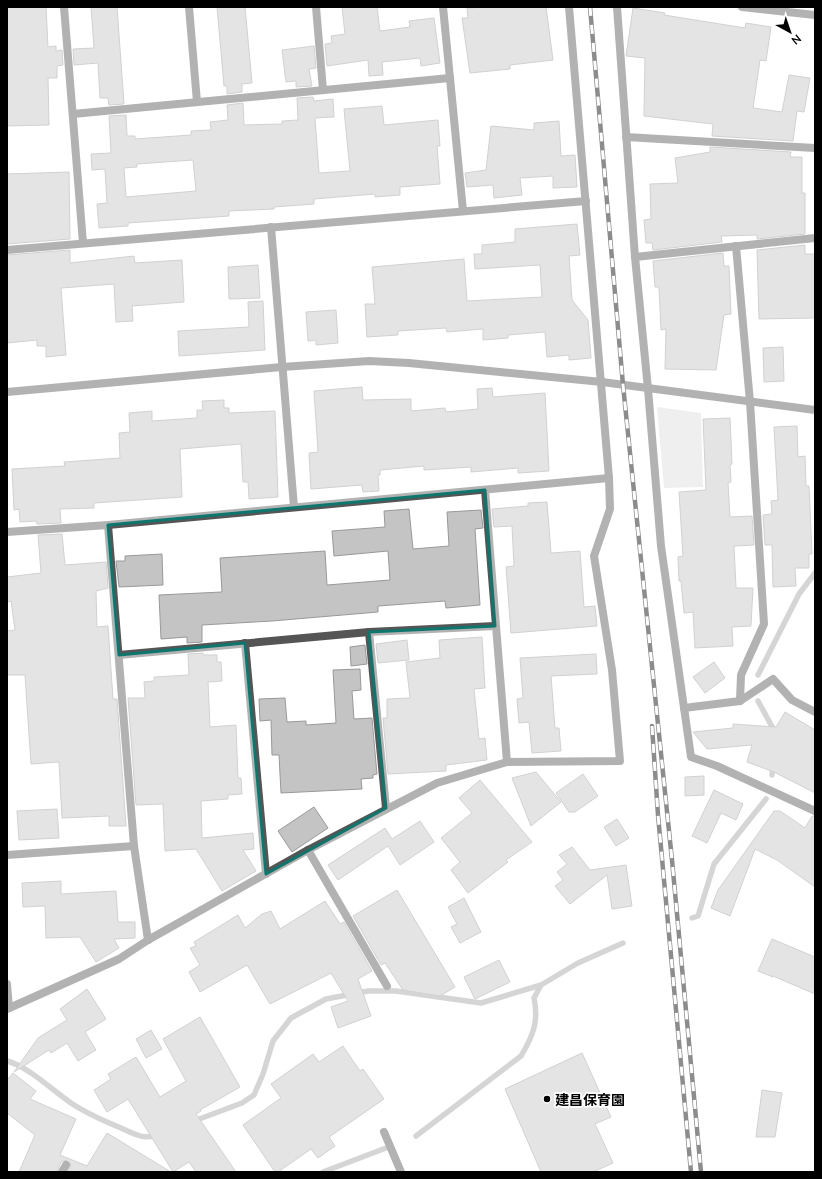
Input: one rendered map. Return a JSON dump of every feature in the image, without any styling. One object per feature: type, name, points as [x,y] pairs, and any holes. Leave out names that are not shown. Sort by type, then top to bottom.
[{"type":"street","points":[[64,7],[83,243]]},
{"type":"street","points":[[189,7],[197,102]]},
{"type":"street","points":[[316,7],[323,90]]},
{"type":"street","points":[[443,7],[462,211]]},
{"type":"street","points":[[7,984],[8,1008],[100,968],[308,850],[386,808],[437,783],[507,762],[620,761],[612,670],[594,556],[610,509],[609,478],[569,7]]},
{"type":"street","points":[[617,7],[635,257],[648,389],[660,546],[691,757],[717,766],[815,811]]},
{"type":"street","points":[[742,7],[815,15]]},
{"type":"street","points":[[73,114],[450,78]]},
{"type":"street","points":[[626,137],[815,148]]},
{"type":"street","points":[[7,250],[586,201]]},
{"type":"street","points":[[271,227],[294,507]]},
{"type":"street","points":[[635,257],[815,238]]},
{"type":"street","points":[[736,246],[750,402],[764,624],[742,674],[740,700]]},
{"type":"street","points":[[7,392],[282,367],[369,361],[409,363],[602,382],[815,410]]},
{"type":"street","points":[[7,532],[108,525],[609,478]]},
{"type":"street","points":[[485,490],[507,762]]},
{"type":"street","points":[[108,525],[134,846],[148,940]]},
{"type":"street","points":[[119,655],[369,632],[495,626]]},
{"type":"street","points":[[369,632],[386,808]]},
{"type":"street","points":[[245,643],[266,874]]},
{"type":"street","points":[[684,708],[740,700],[773,679],[792,700],[815,712]]},
{"type":"street","points":[[7,854],[134,846]]},
{"type":"street","points":[[308,850],[387,986]]},
{"type":"street","points":[[384,1132],[401,1172]]},
{"type":"highlighted area","points":[[485,490],[495,626],[369,632],[386,808],[266,874],[245,643],[119,655],[108,525]]},
{"type":"shaded area","points":[[657,407],[701,413],[703,487],[664,488]]},
{"type":"building","points":[[7,7],[46,7],[48,47],[56,46],[56,51],[62,50],[63,65],[57,66],[57,78],[48,78],[49,125],[7,126]]},
{"type":"building","points":[[91,7],[117,7],[124,104],[109,105],[108,98],[100,98],[98,63],[74,65],[73,49],[94,48]]},
{"type":"building","points":[[217,7],[245,7],[252,83],[242,84],[242,92],[227,94],[227,86],[224,86]]},
{"type":"building","points":[[342,7],[377,7],[380,31],[410,27],[409,21],[434,18],[440,63],[421,66],[420,58],[382,62],[383,75],[369,76],[368,60],[327,66],[325,44],[332,43],[331,36],[345,34]]},
{"type":"building","points":[[546,7],[553,60],[510,65],[510,69],[470,73],[462,18],[468,18],[467,8]]},
{"type":"building","points":[[633,8],[665,13],[664,15],[745,28],[746,23],[771,27],[766,61],[760,60],[753,108],[782,112],[789,75],[810,78],[804,112],[797,111],[793,141],[712,136],[713,124],[644,116],[645,58],[626,56]]},
{"type":"building","points":[[314,46],[316,68],[309,69],[312,86],[296,87],[296,81],[286,82],[282,50]]},
{"type":"building","points":[[313,97],[314,101],[333,99],[334,117],[315,118],[319,173],[350,171],[344,109],[382,106],[384,125],[438,120],[440,146],[437,146],[440,184],[400,187],[400,195],[375,197],[375,194],[314,199],[314,204],[274,207],[274,209],[229,211],[229,216],[128,223],[128,226],[99,228],[97,204],[107,203],[105,169],[92,170],[91,154],[111,153],[109,116],[126,115],[127,136],[135,136],[135,139],[191,135],[191,131],[211,130],[210,122],[228,120],[227,105],[243,103],[244,125],[282,124],[282,121],[298,120],[297,98]],"holes":[[[193,160],[196,191],[126,197],[124,168],[137,167],[137,164]]]},
{"type":"building","points":[[559,121],[561,156],[575,155],[577,187],[553,188],[553,176],[520,178],[522,195],[494,198],[493,185],[467,187],[465,173],[486,170],[491,126],[534,130],[534,123]]},
{"type":"building","points":[[710,147],[791,152],[790,157],[802,157],[802,193],[805,193],[805,234],[757,239],[757,235],[721,236],[722,242],[653,250],[652,243],[646,243],[644,220],[651,219],[650,184],[678,183],[675,158],[710,152]]},
{"type":"building","points":[[69,172],[70,239],[7,244],[7,174]]},
{"type":"building","points":[[577,224],[580,255],[569,256],[572,300],[588,320],[591,358],[569,360],[569,355],[547,357],[545,332],[508,335],[508,338],[483,340],[483,329],[447,332],[446,328],[398,331],[398,335],[367,337],[365,304],[375,304],[372,267],[464,259],[467,301],[542,297],[540,265],[475,269],[474,254],[482,254],[482,245],[515,242],[515,229]]},
{"type":"building","points":[[805,245],[805,254],[815,254],[815,318],[759,319],[757,250]]},
{"type":"building","points":[[70,250],[70,263],[134,256],[135,263],[182,260],[184,302],[132,306],[133,321],[116,322],[114,284],[61,288],[66,355],[46,357],[46,346],[37,346],[37,340],[7,343],[7,255]]},
{"type":"building","points":[[723,253],[724,266],[729,266],[731,314],[724,315],[716,370],[665,369],[666,329],[661,330],[659,287],[655,287],[653,261]]},
{"type":"building","points":[[258,265],[260,298],[229,299],[228,267]]},
{"type":"building","points":[[263,301],[265,350],[179,356],[178,331],[249,327],[248,302]]},
{"type":"building","points":[[336,310],[338,343],[316,345],[316,340],[308,341],[306,312]]},
{"type":"building","points":[[783,347],[784,381],[764,382],[763,348]]},
{"type":"building","points":[[362,387],[363,400],[411,399],[411,411],[445,408],[446,412],[478,409],[477,389],[492,388],[493,397],[545,393],[549,471],[518,473],[518,468],[471,472],[471,467],[424,470],[424,466],[380,470],[380,475],[378,475],[379,491],[363,492],[362,485],[311,489],[309,453],[318,452],[314,391]]},
{"type":"building","points":[[224,400],[224,408],[229,408],[229,413],[275,411],[278,497],[249,499],[248,482],[243,482],[241,444],[180,449],[182,497],[94,503],[94,508],[60,509],[61,523],[37,524],[36,521],[20,522],[19,509],[14,510],[12,469],[65,466],[64,462],[120,458],[119,433],[130,432],[129,413],[152,411],[152,421],[197,418],[197,410],[203,410],[202,401]]},
{"type":"building","points":[[730,418],[732,464],[730,465],[731,482],[728,483],[730,517],[752,516],[754,545],[734,546],[736,588],[753,588],[751,626],[732,627],[733,646],[695,648],[693,612],[684,613],[681,581],[679,581],[678,557],[683,556],[679,492],[706,490],[703,419]]},
{"type":"building","points":[[797,426],[798,457],[805,456],[806,486],[809,486],[812,554],[809,554],[809,568],[795,568],[796,586],[773,587],[772,545],[765,545],[763,515],[772,514],[771,501],[778,500],[774,427]]},
{"type":"building","points":[[547,502],[551,553],[580,551],[584,607],[595,606],[597,626],[511,633],[506,567],[514,566],[512,526],[494,527],[492,509],[528,506],[528,503]]},
{"type":"building","points":[[409,509],[413,549],[449,546],[447,512],[481,510],[483,528],[475,529],[480,605],[446,608],[445,601],[378,606],[378,612],[202,625],[202,642],[187,643],[187,637],[161,639],[159,595],[222,592],[220,558],[325,551],[327,585],[390,580],[388,551],[334,556],[332,531],[385,527],[384,511]]},
{"type":"building","points":[[62,534],[65,565],[106,562],[108,588],[96,591],[97,627],[108,626],[113,699],[117,699],[126,826],[109,826],[109,816],[62,818],[59,762],[31,764],[25,675],[7,675],[7,631],[15,630],[11,601],[7,602],[7,577],[41,573],[38,535]]},
{"type":"building","points":[[162,554],[163,585],[119,587],[116,561],[125,561],[125,556]]},
{"type":"building","points":[[482,637],[485,688],[474,689],[479,739],[485,738],[487,760],[446,765],[446,771],[388,774],[383,718],[387,718],[387,699],[410,698],[406,662],[440,658],[439,640]]},
{"type":"building","points":[[407,640],[409,660],[378,663],[376,644]]},
{"type":"building","points":[[365,645],[367,664],[351,666],[350,647]]},
{"type":"building","points":[[203,653],[203,655],[217,655],[217,662],[221,662],[222,681],[208,682],[210,727],[236,725],[238,778],[241,778],[242,794],[228,795],[228,799],[201,801],[202,838],[253,833],[254,849],[243,850],[256,871],[222,891],[196,849],[165,851],[163,804],[136,805],[128,698],[145,698],[144,682],[154,681],[154,677],[189,675],[188,654]]},
{"type":"building","points":[[596,654],[597,674],[551,676],[555,728],[559,728],[561,751],[532,753],[529,722],[519,723],[517,699],[523,698],[520,658]]},
{"type":"building","points":[[714,662],[725,678],[705,693],[693,677]]},
{"type":"building","points":[[360,669],[361,690],[352,691],[354,719],[372,718],[377,774],[373,775],[373,778],[361,779],[362,789],[281,793],[279,755],[272,755],[271,720],[260,721],[259,699],[285,698],[287,722],[306,721],[306,725],[336,723],[333,670]]},
{"type":"building","points":[[785,712],[815,730],[815,793],[774,772],[747,762],[752,745],[707,749],[693,732],[733,728],[733,724],[776,727]]},
{"type":"building","points":[[536,772],[561,802],[531,826],[512,778]]},
{"type":"building","points":[[583,774],[598,796],[575,812],[569,812],[556,793]]},
{"type":"building","points":[[704,776],[704,795],[685,796],[685,777]]},
{"type":"building","points":[[480,780],[532,842],[506,860],[508,862],[468,893],[451,870],[460,862],[441,838],[472,813],[459,798]]},
{"type":"building","points":[[714,790],[743,804],[736,820],[721,813],[707,843],[692,836]]},
{"type":"building","points":[[314,807],[328,828],[292,852],[278,831]]},
{"type":"building","points":[[57,809],[59,838],[19,840],[17,811]]},
{"type":"building","points":[[774,811],[780,811],[805,828],[812,816],[815,816],[815,887],[777,860],[755,849],[730,916],[711,908],[718,890]]},
{"type":"building","points":[[617,819],[629,838],[616,846],[604,827]]},
{"type":"building","points":[[420,821],[434,842],[400,865],[388,846],[338,880],[328,865],[385,828],[392,839]]},
{"type":"building","points":[[572,847],[590,870],[626,865],[632,906],[612,909],[607,875],[570,904],[555,886],[563,880],[557,872],[567,864],[559,855]]},
{"type":"building","points":[[61,881],[61,894],[116,891],[118,922],[135,922],[135,938],[114,939],[119,948],[96,962],[80,937],[46,938],[45,906],[23,907],[22,883]]},
{"type":"building","points":[[397,890],[455,987],[440,996],[403,990],[385,963],[381,965],[353,916]]},
{"type":"building","points":[[464,898],[481,932],[460,943],[451,927],[457,924],[448,907]]},
{"type":"building","points":[[325,901],[340,924],[344,922],[372,971],[358,979],[371,1016],[338,1028],[331,1007],[348,1001],[331,973],[270,1004],[247,965],[200,992],[189,972],[200,965],[190,948],[196,946],[194,942],[238,915],[245,928],[262,914],[271,911],[280,929]]},
{"type":"building","points":[[772,939],[815,957],[815,994],[758,971]]},
{"type":"building","points":[[499,960],[510,982],[475,999],[464,977]]},
{"type":"building","points":[[87,989],[106,1019],[85,1032],[96,1050],[78,1061],[67,1043],[51,1053],[49,1050],[14,1072],[38,1038],[67,1020],[60,1009]]},
{"type":"building","points":[[200,1017],[240,1087],[200,1110],[201,1111],[196,1114],[236,1172],[196,1172],[189,1162],[173,1172],[128,1099],[107,1112],[94,1090],[111,1079],[108,1074],[136,1057],[160,1097],[186,1081],[163,1039]]},
{"type":"building","points":[[151,1030],[162,1049],[146,1058],[136,1039]]},
{"type":"building","points":[[343,1046],[360,1071],[363,1069],[384,1099],[329,1137],[335,1146],[318,1158],[311,1149],[278,1172],[275,1172],[243,1125],[281,1098],[271,1084],[313,1054],[319,1062]]},
{"type":"building","points":[[582,1053],[611,1117],[595,1124],[613,1163],[593,1172],[541,1172],[505,1089]]},
{"type":"building","points":[[13,1073],[36,1091],[30,1099],[76,1119],[60,1155],[87,1166],[107,1133],[171,1172],[68,1172],[71,1165],[66,1160],[61,1162],[57,1172],[19,1172],[35,1135],[7,1113],[7,1080]]},
{"type":"building","points":[[762,1090],[782,1093],[775,1137],[756,1137]]},
{"type":"waterway","points":[[758,675],[799,594],[815,573]]},
{"type":"waterway","points":[[758,701],[775,732]]},
{"type":"waterway","points":[[772,775],[773,764]]},
{"type":"waterway","points":[[692,918],[698,916],[714,864],[766,799]]},
{"type":"waterway","points":[[416,1136],[521,1056],[529,1042],[534,1028],[536,1014],[534,998],[541,985],[578,963],[623,943]]},
{"type":"waterway","points":[[194,1121],[242,1103],[254,1095],[263,1074],[273,1041],[291,1018],[326,999],[368,991],[396,991],[481,1003],[541,985]]},
{"type":"waterway","points":[[7,1061],[24,1068],[71,1103],[95,1117],[139,1136],[148,1137],[158,1135]]},
{"type":"waterway","points":[[323,1172],[386,1148]]},
{"type":"railway","points":[[590,7],[623,385],[672,860],[701,1172]]},
{"type":"railway","points":[[652,726],[658,815],[691,1172]]},
{"type":"place","name":"建昌保育園","points":[[547,1099]]}]
